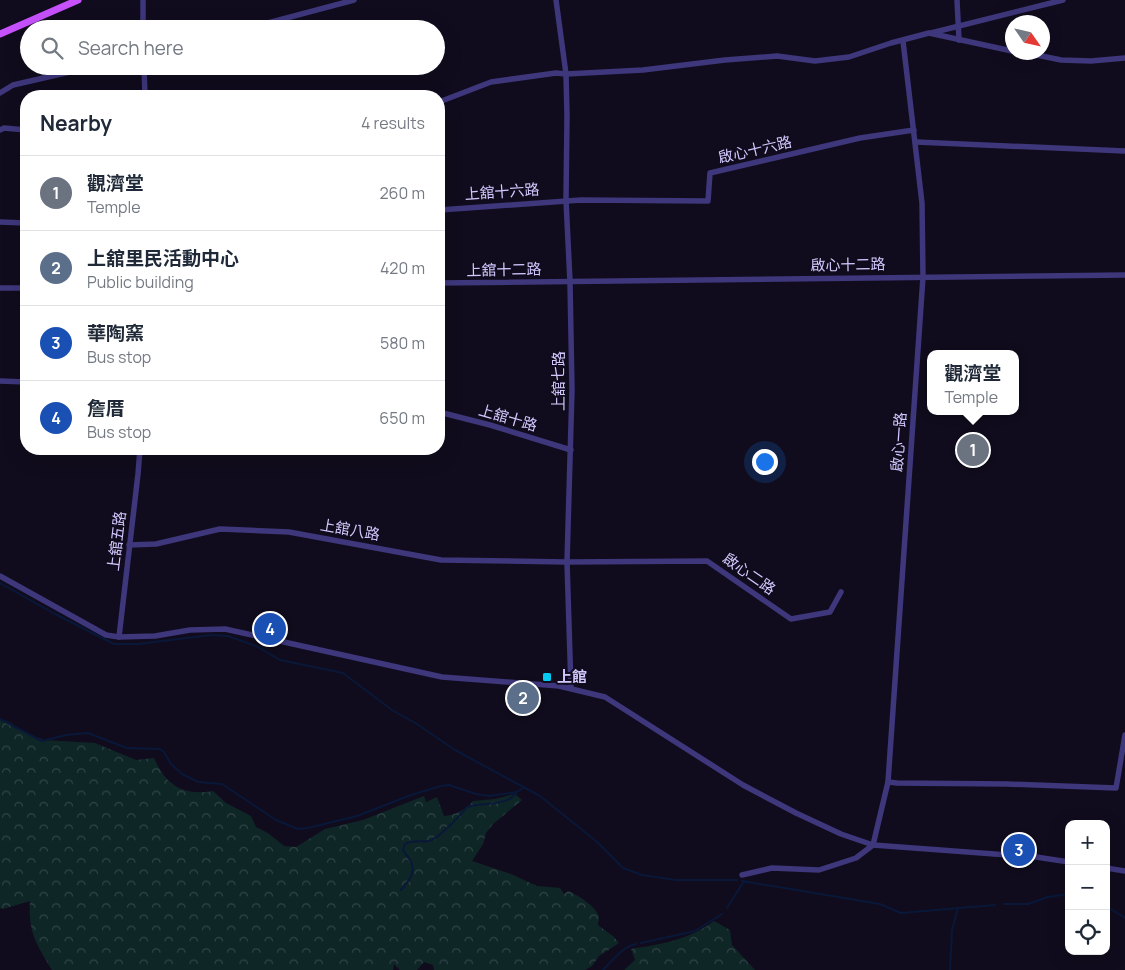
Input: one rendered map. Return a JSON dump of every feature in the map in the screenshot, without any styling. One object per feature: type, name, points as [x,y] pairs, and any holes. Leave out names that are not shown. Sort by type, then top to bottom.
[{"type":"main road","points":[[32,20],[78,0]]},
{"type":"main road","points":[[0,34],[20,25]]},
{"type":"street","points":[[143,0],[143,20]]},
{"type":"street","points":[[279,20],[354,0]]},
{"type":"street","name":"上舘七路","points":[[556,0],[566,74],[566,200],[572,390],[568,562],[571,688]]},
{"type":"street","points":[[957,0],[959,40]]},
{"type":"street","points":[[445,100],[491,82],[556,73],[643,70],[777,56],[815,61],[849,58],[891,43],[1063,0]]},
{"type":"street","points":[[929,33],[1005,50]]},
{"type":"street","name":"啟心一路","points":[[874,844],[888,782],[923,277],[922,203],[903,41]]},
{"type":"street","points":[[1050,58],[1091,61],[1125,58]]},
{"type":"street","points":[[0,93],[13,84],[54,75]]},
{"type":"street","points":[[144,75],[145,90]]},
{"type":"street","points":[[0,130],[4,128],[20,129]]},
{"type":"street","name":"啟心十六路","points":[[566,200],[708,201],[710,173],[860,138],[914,130]]},
{"type":"street","points":[[916,142],[1125,151]]},
{"type":"street","name":"上舘十六路","points":[[445,210],[566,200]]},
{"type":"street","points":[[0,222],[20,223]]},
{"type":"street","name":"啟心十二路","points":[[570,282],[1125,275]]},
{"type":"street","name":"上舘十二路","points":[[445,284],[570,282]]},
{"type":"street","points":[[0,288],[20,288]]},
{"type":"street","points":[[0,381],[20,382]]},
{"type":"street","name":"上舘十路","points":[[445,414],[571,450]]},
{"type":"street","name":"上舘五路","points":[[119,637],[139,455]]},
{"type":"street","name":"上舘八路","points":[[130,545],[156,544],[220,529],[248,530],[289,532],[442,560],[568,562]]},
{"type":"street","name":"啟心二路","points":[[568,562],[707,561],[791,619],[830,612],[841,592]]},
{"type":"street","points":[[0,576],[106,635],[119,637],[155,636],[190,630],[225,629],[442,677],[559,686],[605,697],[743,785],[841,834],[874,844],[1036,857],[1065,861]]},
{"type":"street","points":[[888,782],[1116,788],[1125,735]]},
{"type":"street","points":[[742,875],[772,868],[819,870],[856,858],[874,844]]},
{"type":"street","points":[[1110,869],[1125,871]]},
{"type":"green space","points":[[0,718],[13,724],[21,731],[44,740],[95,743],[136,760],[154,758],[170,782],[192,792],[213,791],[226,803],[251,816],[256,827],[268,833],[284,846],[296,847],[325,829],[363,820],[424,796],[426,802],[437,797],[444,816],[460,812],[473,801],[495,799],[515,794],[522,800],[493,824],[486,833],[483,844],[472,861],[511,874],[537,886],[560,888],[564,894],[568,891],[577,895],[586,901],[597,913],[599,917],[598,925],[619,943],[599,956],[592,966],[585,970],[434,970],[433,965],[424,962],[417,970],[400,970],[394,964],[393,970],[52,970],[34,937],[30,921],[30,901],[3,909],[0,908]]},
{"type":"green space","points":[[714,921],[730,930],[732,945],[755,970],[624,970],[635,960],[631,949],[684,937]]},
{"type":"waterway","points":[[0,583],[114,644],[138,644],[211,635],[228,636],[256,646],[280,660],[343,673],[392,710],[417,724],[455,750],[540,796],[596,841],[623,868],[642,875],[676,880],[737,880]]},
{"type":"waterway","points":[[0,719],[42,741],[66,735],[88,733],[127,748],[160,749],[171,764],[182,774],[198,782],[222,784],[276,820],[298,829],[357,816],[411,795],[441,786],[449,785],[476,794],[489,796],[517,792],[523,788]]},
{"type":"waterway","points":[[401,890],[409,880],[413,868],[403,850],[405,844],[433,839],[467,807],[501,802],[513,797],[517,792]]},
{"type":"waterway","points":[[742,881],[880,904],[901,913],[995,905]]},
{"type":"waterway","points":[[727,908],[744,881]]},
{"type":"waterway","points":[[1004,904],[1028,904],[1048,897],[1065,895]]},
{"type":"waterway","points":[[950,970],[952,930],[958,908]]},
{"type":"waterway","points":[[1110,909],[1125,918]]},
{"type":"waterway","points":[[641,943],[695,931],[722,914]]},
{"type":"waterway","points":[[603,970],[622,951],[636,944]]},
{"type":"place","name":"觀濟堂","points":[[973,450]]},
{"type":"place","name":"詹厝","points":[[270,629]]},
{"type":"place","name":"上館","points":[[547,677]]},
{"type":"place","name":"上舘里民活動中心","points":[[523,698]]},
{"type":"place","name":"華陶窯","points":[[1019,850]]}]
